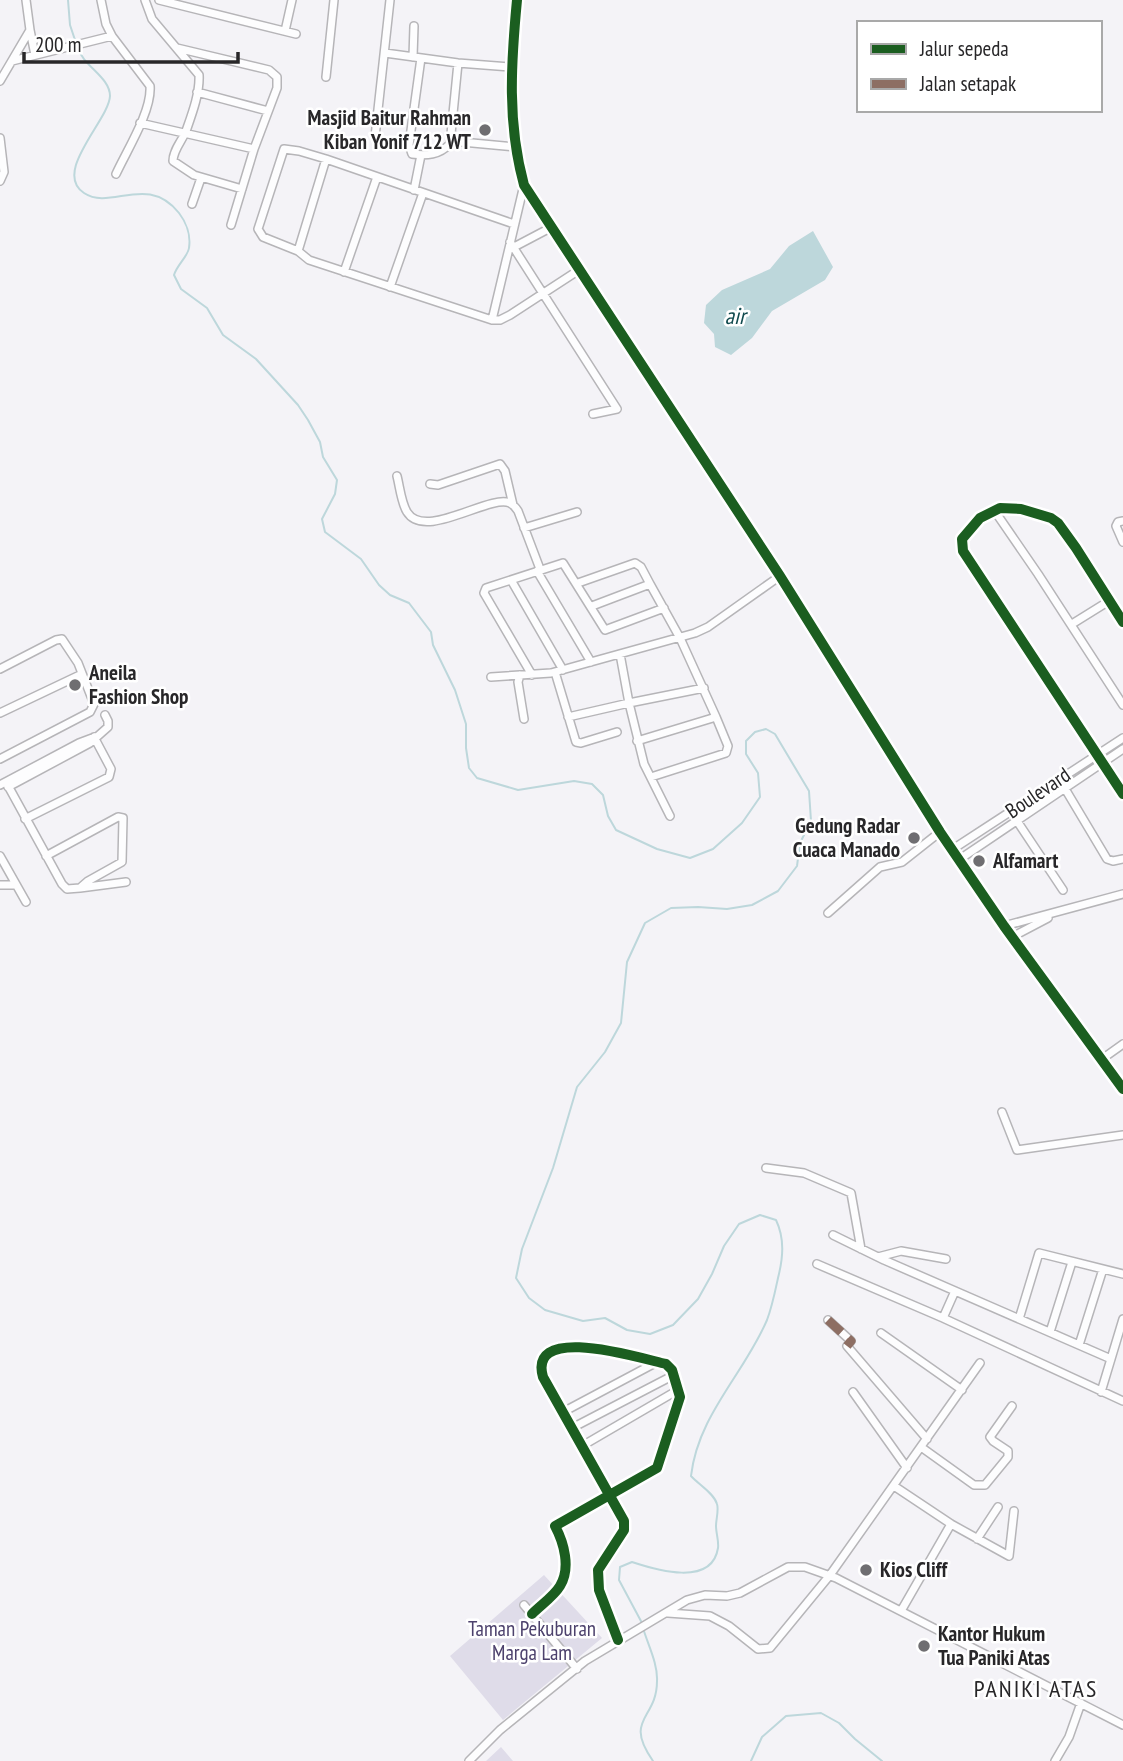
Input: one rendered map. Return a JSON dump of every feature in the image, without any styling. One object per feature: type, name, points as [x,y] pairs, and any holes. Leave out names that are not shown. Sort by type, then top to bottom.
[{"type":"street","points":[[26,0],[35,55]]},
{"type":"street","points":[[102,0],[106,24],[112,36],[150,86],[150,97],[140,123],[116,174]]},
{"type":"street","points":[[145,0],[152,19],[197,72],[199,80],[186,132],[173,156],[173,162],[201,177],[242,189]]},
{"type":"street","points":[[159,0],[296,34]]},
{"type":"street","points":[[285,31],[292,0]]},
{"type":"street","points":[[326,76],[334,0]]},
{"type":"street","points":[[374,137],[390,0]]},
{"type":"street","points":[[517,0],[510,96],[524,185],[780,576],[940,832],[1004,926],[1123,1088]]},
{"type":"street","points":[[414,26],[417,58],[409,145],[412,154],[436,153],[445,149],[451,141],[458,63]]},
{"type":"street","points":[[0,81],[30,30]]},
{"type":"street","points":[[12,61],[112,36]]},
{"type":"street","points":[[177,48],[273,72],[278,83],[231,225]]},
{"type":"street","points":[[385,53],[511,67]]},
{"type":"street","points":[[197,92],[268,111]]},
{"type":"street","points":[[140,123],[254,149]]},
{"type":"street","points":[[0,138],[5,172],[0,179]]},
{"type":"street","points":[[451,141],[516,147]]},
{"type":"street","points":[[514,224],[326,159],[284,149],[258,229],[263,237],[298,251],[309,260],[492,320],[500,320],[510,315],[579,270]]},
{"type":"street","points":[[414,190],[421,155]]},
{"type":"street","points":[[298,251],[326,159]]},
{"type":"street","points":[[192,205],[201,177]]},
{"type":"street","points":[[344,272],[377,177]]},
{"type":"street","points":[[492,320],[512,245],[514,224],[524,185]]},
{"type":"street","points":[[390,287],[423,193]]},
{"type":"street","points":[[512,245],[552,227]]},
{"type":"street","points":[[512,245],[617,409],[593,414]]},
{"type":"street","points":[[430,484],[443,483],[500,464],[505,471],[513,505],[539,570],[591,662]]},
{"type":"street","points":[[397,476],[408,514],[417,520],[435,521],[499,502],[513,505]]},
{"type":"street","points":[[1123,622],[1055,520],[1006,507],[994,510],[974,523],[962,539],[962,548],[1123,794]]},
{"type":"street","points":[[994,510],[1072,624],[1123,705]]},
{"type":"street","points":[[524,527],[576,512]]},
{"type":"street","points":[[1123,521],[1116,526],[1123,542]]},
{"type":"street","points":[[533,675],[484,593],[486,588],[563,563],[606,630],[664,608]]},
{"type":"street","points":[[578,583],[634,563],[641,567],[680,638],[727,746],[726,753],[651,777]]},
{"type":"street","points":[[491,677],[559,671],[680,638],[708,627],[780,576]]},
{"type":"street","points":[[511,580],[559,671],[576,742],[581,743],[617,732]]},
{"type":"street","points":[[592,606],[650,584]]},
{"type":"street","points":[[1072,624],[1109,601]]},
{"type":"street","points":[[0,669],[60,639],[65,641],[70,649],[94,704],[93,710],[0,759]]},
{"type":"street","points":[[620,654],[637,741],[670,816]]},
{"type":"street","points":[[0,713],[82,674]]},
{"type":"street","points":[[520,675],[517,682],[524,719]]},
{"type":"street","points":[[568,717],[704,688]]},
{"type":"street","points":[[104,716],[108,721],[107,727],[95,738],[5,785],[64,887],[70,889],[126,882]]},
{"type":"street","points":[[637,741],[716,717]]},
{"type":"street","points":[[25,819],[109,778],[111,769],[95,738]]},
{"type":"street","name":"Boulevard","points":[[953,849],[1123,738]]},
{"type":"street","name":"Boulevard","points":[[960,859],[1123,749]]},
{"type":"street","points":[[1059,779],[1107,859],[1123,859]]},
{"type":"street","points":[[1011,812],[1063,890]]},
{"type":"street","points":[[46,856],[122,817],[122,862],[80,888]]},
{"type":"street","points":[[828,913],[880,867],[902,862],[940,832]]},
{"type":"street","points":[[0,856],[26,902]]},
{"type":"street","points":[[0,885],[16,886]]},
{"type":"street","points":[[1004,926],[1123,894]]},
{"type":"street","points":[[1012,937],[1057,912]]},
{"type":"street","points":[[1102,1059],[1123,1044]]},
{"type":"street","points":[[1002,1112],[1017,1150],[1123,1135]]},
{"type":"street","points":[[766,1168],[804,1173],[851,1192],[861,1249]]},
{"type":"street","points":[[834,1235],[878,1258],[1111,1359]]},
{"type":"street","points":[[878,1258],[901,1251],[946,1259]]},
{"type":"street","points":[[1019,1319],[1039,1253],[1123,1274]]},
{"type":"street","points":[[1050,1332],[1072,1262]]},
{"type":"street","points":[[817,1264],[943,1318],[1123,1401]]},
{"type":"street","points":[[1079,1345],[1104,1269]]},
{"type":"street","points":[[943,1318],[955,1291]]},
{"type":"street","points":[[1101,1392],[1123,1319]]},
{"type":"street","points":[[828,1320],[850,1341],[847,1346],[927,1439]]},
{"type":"street","points":[[881,1333],[962,1390]]},
{"type":"street","points":[[532,1614],[560,1586],[564,1575],[565,1553],[555,1526],[610,1494],[657,1468],[680,1397],[674,1375],[666,1364],[600,1349],[555,1348],[544,1359],[541,1369],[563,1412],[610,1494],[624,1521],[624,1530],[598,1570],[599,1590],[618,1640]]},
{"type":"street","points":[[563,1412],[657,1362]]},
{"type":"street","points":[[666,1613],[710,1616],[729,1626],[758,1649],[768,1650],[830,1575],[980,1363]]},
{"type":"street","points":[[572,1428],[674,1375]]},
{"type":"street","points":[[582,1446],[678,1390]]},
{"type":"street","points":[[853,1392],[906,1468]]},
{"type":"street","points":[[921,1447],[974,1485],[985,1485],[1008,1457],[1007,1451],[990,1437],[1012,1406]]},
{"type":"street","points":[[894,1486],[951,1524],[1009,1556],[1014,1510]]},
{"type":"street","points":[[977,1539],[998,1507]]},
{"type":"street","points":[[901,1611],[951,1524]]},
{"type":"street","points":[[469,1761],[499,1730],[618,1640],[687,1600],[740,1593],[788,1567],[805,1567],[830,1575],[1123,1725]]},
{"type":"street","points":[[524,1605],[577,1669]]},
{"type":"street","points":[[1055,1761],[1069,1737],[1081,1703]]},
{"type":"green space","name":"Taman Pekuburan Marga Lam","points":[[544,1575],[602,1638],[503,1720],[450,1656]]},
{"type":"green space","points":[[501,1747],[513,1761],[486,1761]]},
{"type":"water","name":"air","points":[[813,231],[833,267],[825,280],[772,311],[752,338],[731,355],[715,347],[714,334],[704,323],[706,305],[722,290],[770,269],[789,246]]},
{"type":"waterway","points":[[68,0],[70,25],[76,43]]},
{"type":"waterway","points":[[78,48],[106,83],[110,96],[78,159],[74,172],[76,184],[84,193],[95,197],[142,194],[154,196],[167,201],[182,217],[189,243],[188,251],[174,275],[181,289],[207,308],[223,335],[256,359],[298,405],[308,420],[320,442],[323,457],[337,480],[335,494],[322,519],[325,532],[361,559],[379,585],[390,595],[409,603],[431,632],[433,645],[455,690],[466,724],[469,768],[477,778],[518,790],[574,781],[592,784],[603,795],[608,816],[616,830],[657,849],[690,858],[713,849],[742,823],[760,797],[758,773],[746,754],[746,741],[755,732],[766,729],[775,734],[809,791],[811,821],[800,843],[797,866],[778,891],[752,905],[727,909],[671,908],[645,923],[627,962],[621,1023],[605,1052],[577,1087],[553,1168],[522,1249],[516,1278],[529,1298],[545,1310],[583,1321],[605,1318],[627,1330],[650,1334],[673,1325],[698,1299],[724,1246],[739,1224],[760,1215],[776,1220],[779,1227],[782,1256],[769,1315],[712,1414],[695,1454],[691,1476],[709,1492],[717,1504],[718,1548],[714,1560],[705,1568],[682,1573],[632,1562],[620,1567],[619,1580],[642,1623]]},
{"type":"waterway","points":[[643,1628],[657,1675],[656,1694],[641,1727],[641,1736],[653,1761]]},
{"type":"waterway","points":[[751,1761],[762,1737],[786,1716],[821,1713],[839,1723],[882,1761]]},
{"type":"marked path","points":[[828,1320],[851,1341],[847,1346]]},
{"type":"cycle path","points":[[517,0],[512,93],[515,139],[524,185],[780,576],[940,832],[1004,926],[1123,1089]]},
{"type":"cycle path","points":[[1123,622],[1076,548],[1058,523],[1051,518],[1021,509],[1000,508],[980,518],[962,539],[963,551],[1123,794]]},
{"type":"cycle path","points":[[532,1614],[554,1593],[563,1579],[565,1556],[555,1526],[657,1468],[680,1397],[672,1370],[666,1364],[613,1351],[569,1347],[552,1351],[543,1360],[543,1377],[624,1521],[624,1530],[598,1570],[599,1590],[618,1640]]},
{"type":"place","name":"Masjid Baitur Rahman Kiban Yonif 712 WT","points":[[485,130]]},
{"type":"place","name":"Aneila Fashion Shop","points":[[75,685]]},
{"type":"place","name":"Gedung Radar Cuaca Manado","points":[[914,838]]},
{"type":"place","name":"Alfamart","points":[[979,861]]},
{"type":"place","name":"Kios Cliff","points":[[866,1570]]},
{"type":"place","name":"Kantor Hukum Tua Paniki Atas","points":[[924,1646]]},
{"type":"district","name":"PANIKI ATAS","points":[[1036,1689]]}]
